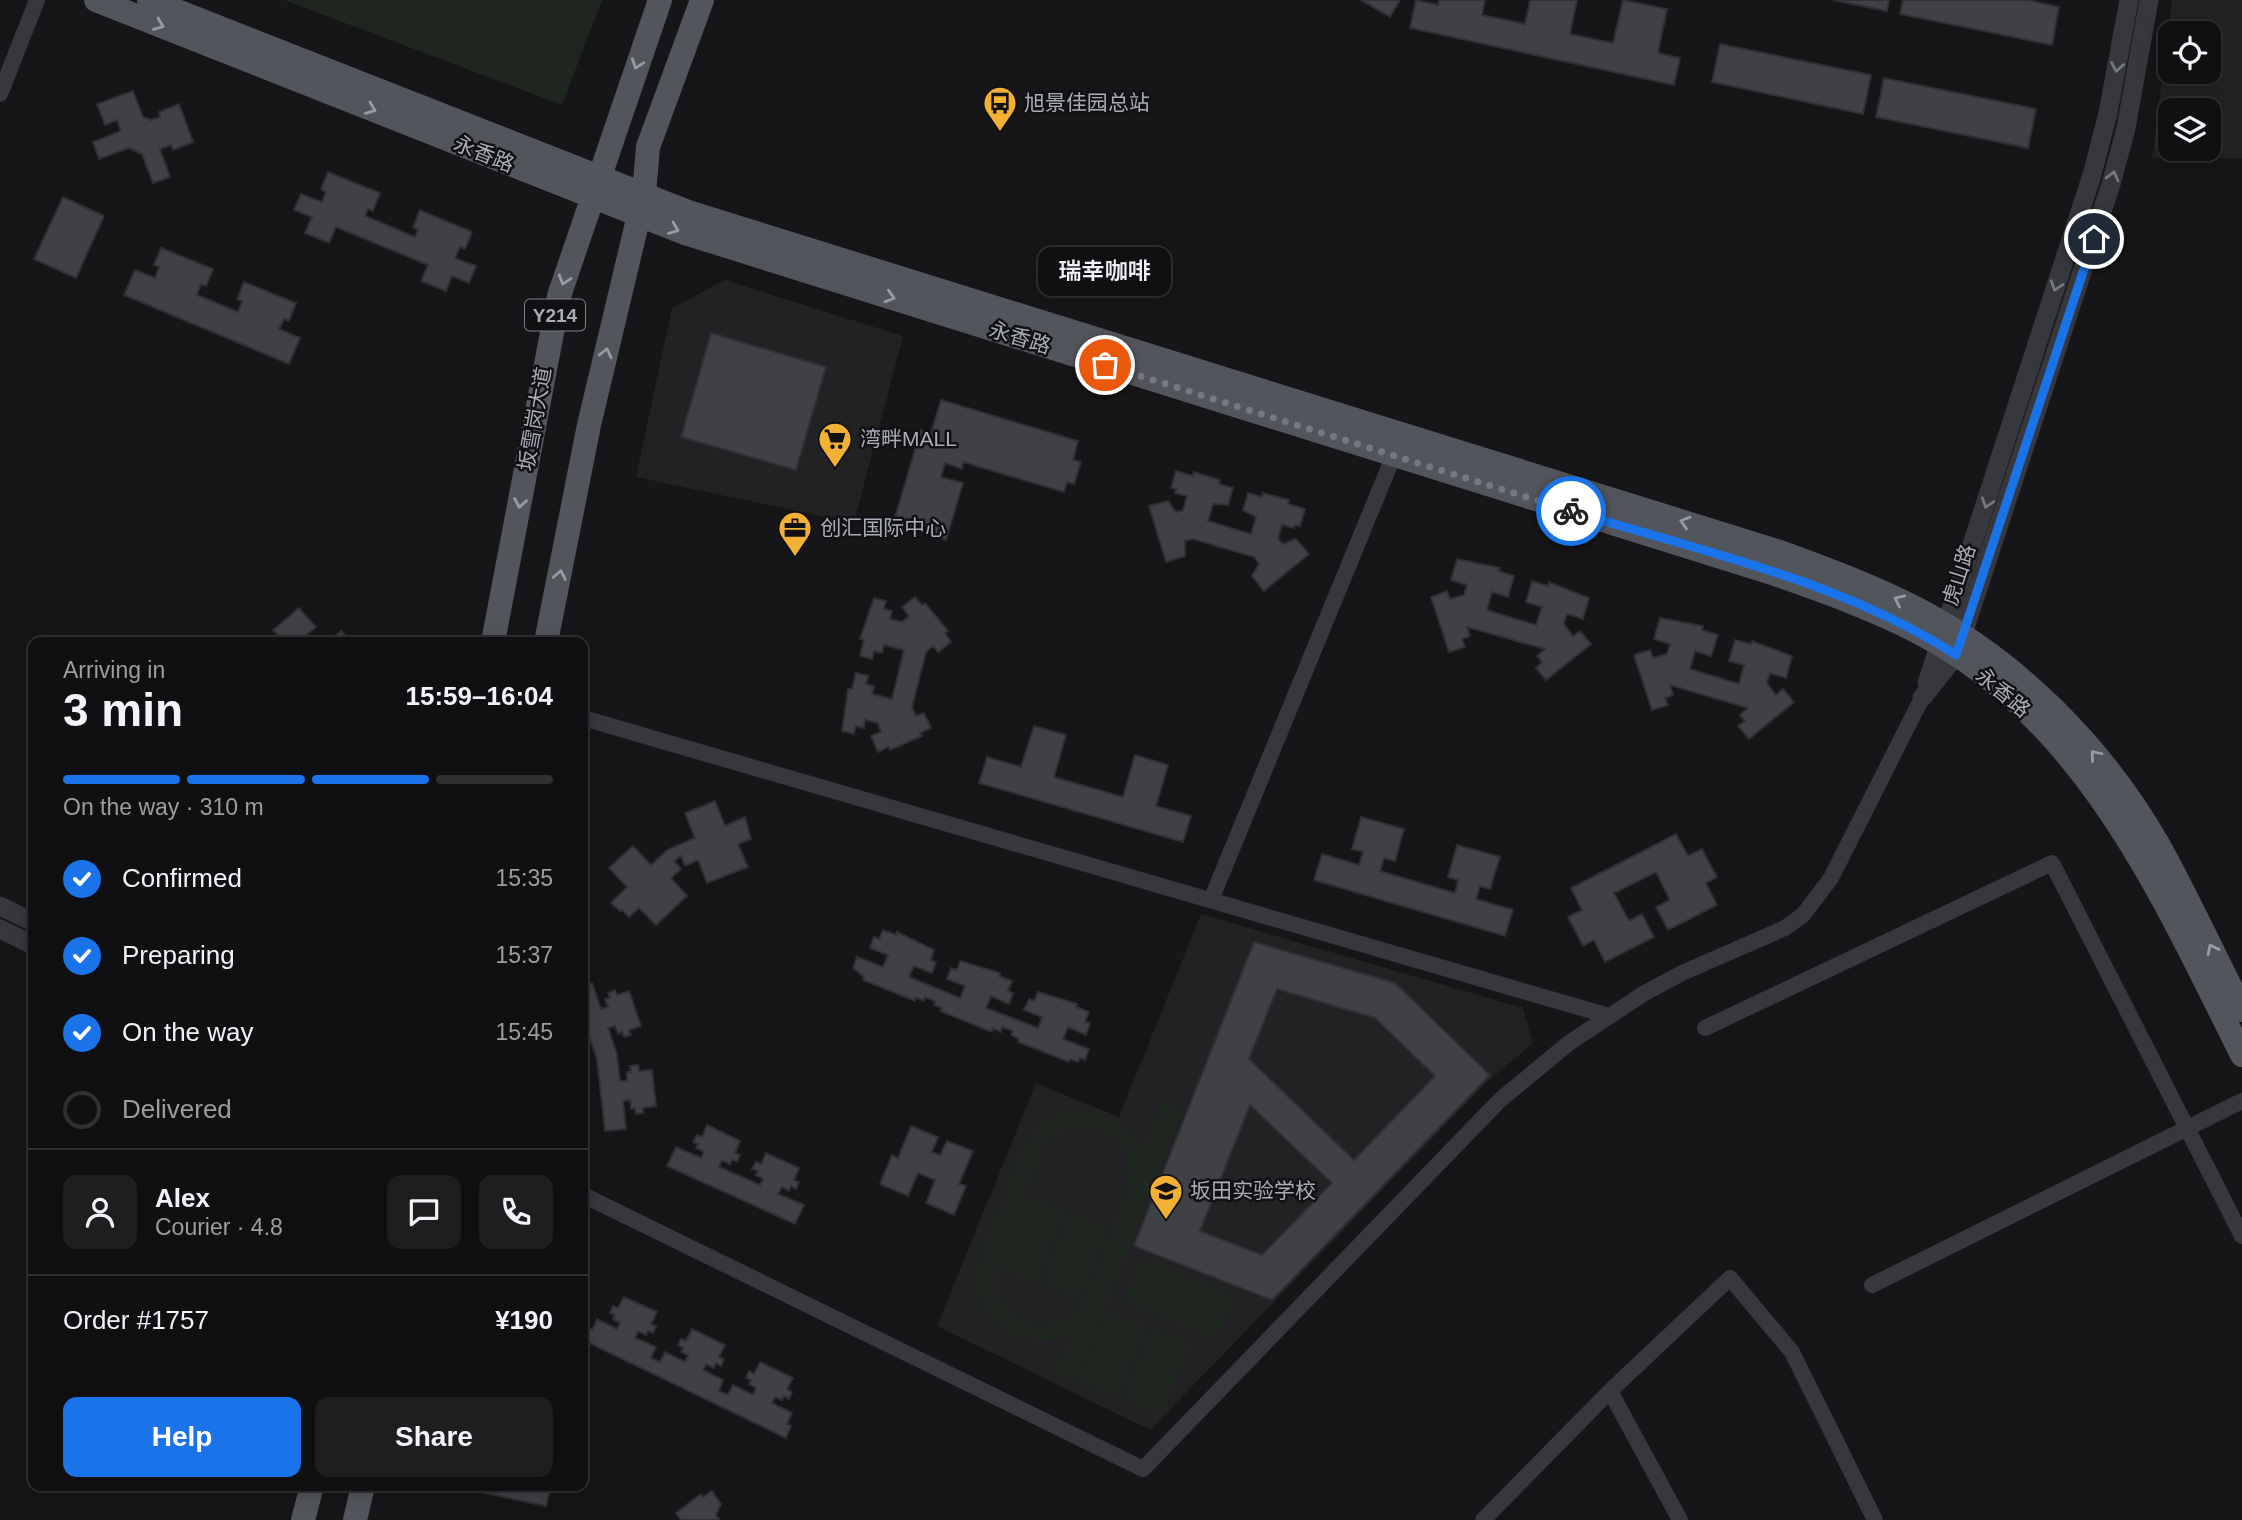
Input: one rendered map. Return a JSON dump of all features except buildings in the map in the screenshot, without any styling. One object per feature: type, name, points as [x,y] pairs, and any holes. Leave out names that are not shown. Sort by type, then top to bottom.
[{"type":"main road","name":"永香路","points":[[96,0],[641,204],[688,212],[1780,552],[1874,588],[2035,692],[2063,719],[2114,778],[2157,843],[2242,1010]]},
{"type":"main road","name":"永香路","points":[[149,0],[595,186]]},
{"type":"main road","name":"坂雪岗大道","points":[[494,637],[559,296],[660,0]]},
{"type":"main road","name":"Y214","points":[[548,637],[589,425],[641,204],[648,147],[702,0]]},
{"type":"main road","name":"永香路","points":[[641,204],[685,233],[1813,587],[1951,640],[2050,734],[2102,799],[2162,896],[2242,1055]]},
{"type":"main road","points":[[303,1520],[311,1491]]},
{"type":"main road","points":[[355,1520],[362,1491]]},
{"type":"street","points":[[0,94],[37,0]]},
{"type":"street","name":"虎山路","points":[[1951,640],[2092,175],[2108,113],[2129,0]]},
{"type":"street","name":"虎山路","points":[[1922,698],[1951,640],[2111,184],[2126,128],[2148,0]]},
{"type":"street","points":[[1211,900],[1394,455]]},
{"type":"street","points":[[588,1197],[1143,1469],[1500,1100],[1569,1043],[1609,1016],[1682,973],[1785,928],[1803,915],[1831,878],[1922,698]]},
{"type":"street","points":[[588,719],[1609,1016]]},
{"type":"street","points":[[1705,1028],[2052,863],[2242,1236]]},
{"type":"street","points":[[0,905],[28,919]]},
{"type":"street","points":[[0,929],[28,943]]},
{"type":"street","points":[[1872,1285],[2242,1101]]},
{"type":"street","points":[[1483,1520],[1610,1391],[1730,1278],[1791,1352],[1875,1520]]},
{"type":"street","points":[[1610,1391],[1680,1520]]},
{"type":"shaded area","points":[[284,0],[602,0],[562,105]]},
{"type":"shaded area","points":[[2172,0],[2242,0],[2242,158],[2221,158],[2221,98],[2160,98],[2161,84],[2221,84],[2221,21],[2169,21]]},
{"type":"shaded area","points":[[2158,111],[2158,158],[2152,158]]},
{"type":"shaded area","points":[[725,280],[903,336],[854,523],[636,477],[672,308]]},
{"type":"shaded area","name":"坂田实验学校","points":[[1201,914],[1523,1008],[1533,1043],[1485,1084],[1150,1430],[937,1326],[1036,1083],[1119,1117]]},
{"type":"shaded area","points":[[1162,1102],[1183,1110],[1077,1380],[1056,1372],[1070,1336],[1035,1340],[1003,1329],[991,1318],[982,1304],[978,1288],[983,1251],[1021,1153],[1043,1123],[1058,1114],[1073,1110],[1089,1111],[1119,1124],[1143,1150]],"holes":[[[1084,1126],[1106,1132],[1120,1142],[1127,1155],[1129,1170],[1121,1205],[1085,1297],[1081,1305],[1066,1318],[1050,1324],[1034,1324],[1020,1320],[1008,1310],[1000,1297],[996,1280],[998,1261],[1044,1146],[1061,1131]]]},
{"type":"shaded area","points":[[1026,1196],[1064,1211],[1036,1282],[998,1268]]},
{"type":"shaded area","points":[[1070,1214],[1108,1228],[1080,1300],[1042,1285]]},
{"type":"shaded area","points":[[1141,1258],[1235,1295],[1217,1339],[1124,1302]]},
{"type":"shaded area","points":[[1108,1311],[1146,1326],[1118,1397],[1080,1382]]},
{"type":"shaded area","points":[[1152,1328],[1190,1343],[1162,1414],[1124,1400]]},
{"type":"way so far","points":[[1105,365],[1571,511]]},
{"type":"place","name":"旭景佳园总站","points":[[1000,133]]},
{"type":"place","name":"瑞幸咖啡","points":[[1105,365]]},
{"type":"place","name":"湾畔MALL","points":[[835,469]]},
{"type":"place","name":"创汇国际中心","points":[[795,558]]},
{"type":"place","name":"坂田实验学校","points":[[1166,1221]]},
{"type":"route","points":[[1571,511],[1813,587],[1891,618],[1956,655],[2094,239]]}]
